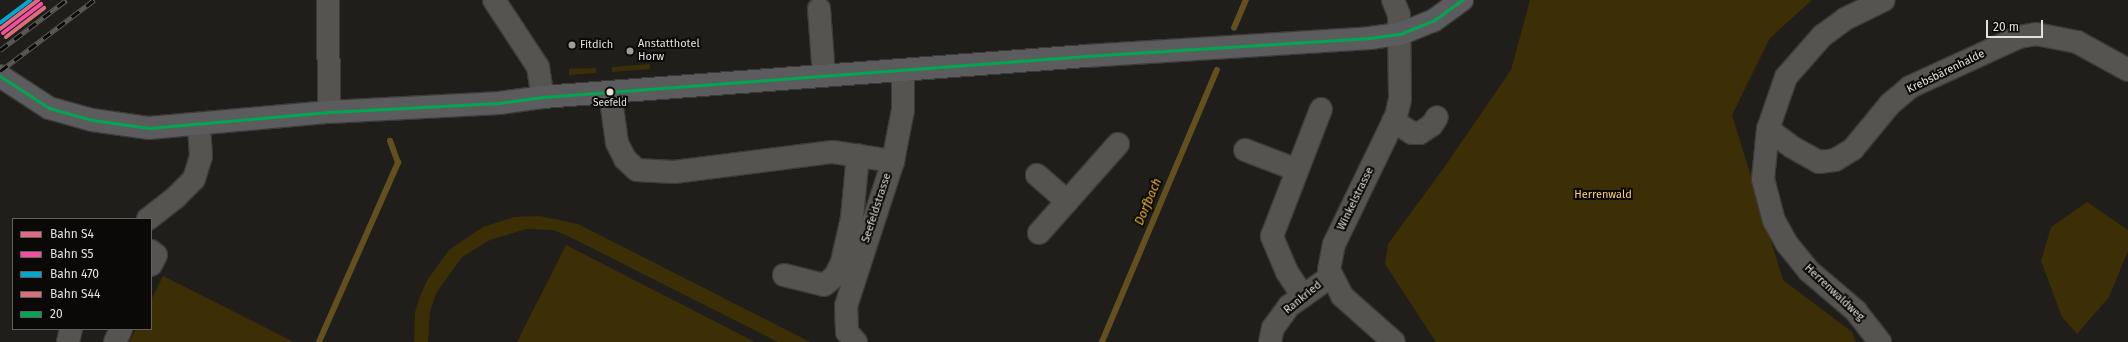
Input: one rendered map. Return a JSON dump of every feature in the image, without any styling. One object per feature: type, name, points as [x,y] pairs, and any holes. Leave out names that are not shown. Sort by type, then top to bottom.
[{"type":"main road","points":[[0,76],[49,108],[92,120],[149,128],[199,125],[329,112],[500,103],[543,97],[1086,56],[1370,38],[1400,34],[1432,21],[1462,0]]},
{"type":"street","points":[[328,0],[329,112]]},
{"type":"street","points":[[494,0],[538,67],[543,97]]},
{"type":"street","name":"Winkelstrasse","points":[[1330,277],[1329,259],[1334,244],[1393,122],[1400,99],[1399,15],[1393,0]]},
{"type":"street","name":"Herrenwaldweg","points":[[1880,342],[1856,311],[1809,271],[1787,244],[1774,221],[1763,179],[1768,129],[1786,77],[1801,58],[1822,36],[1845,19],[1884,0]]},
{"type":"street","points":[[819,9],[824,76]]},
{"type":"street","name":"Krebsbärenhalde","points":[[1768,129],[1792,147],[1819,162],[1835,160],[1853,149],[1890,104],[1910,87],[2019,37],[2036,34],[2077,42],[2128,70]]},
{"type":"street","name":"Seefeldstrasse","points":[[856,342],[848,332],[846,306],[893,161],[903,110],[903,70]]},
{"type":"street","points":[[610,92],[617,143],[625,159],[637,170],[681,171],[833,152],[893,161]]},
{"type":"street","points":[[1304,296],[1287,272],[1272,236],[1321,109]]},
{"type":"street","points":[[1393,122],[1412,133],[1420,133],[1432,125],[1437,117]]},
{"type":"street","points":[[149,218],[176,197],[194,179],[201,156],[199,125]]},
{"type":"street","points":[[1039,233],[1118,144]]},
{"type":"street","points":[[1245,150],[1297,170]]},
{"type":"street","points":[[784,276],[824,285],[835,276],[842,262],[852,218],[858,155]]},
{"type":"street","points":[[1037,175],[1067,201]]},
{"type":"street","points":[[152,252],[156,254],[152,263]]},
{"type":"street","points":[[1330,277],[1347,301],[1394,342]]},
{"type":"street","name":"Rankried","points":[[1270,342],[1273,328],[1283,313],[1330,277]]},
{"type":"street","points":[[68,342],[71,330]]},
{"type":"street","points":[[115,342],[121,330]]},
{"type":"green space","name":"Herrenwald","points":[[1530,0],[1812,0],[1770,38],[1732,115],[1783,280],[1852,332],[1856,342],[1436,342],[1385,264],[1388,244],[1443,169],[1511,70]]},
{"type":"green space","points":[[650,64],[650,69],[612,72],[612,67]]},
{"type":"green space","points":[[596,68],[596,73],[569,75],[569,69]]},
{"type":"green space","points":[[2087,202],[2128,230],[2128,251],[2109,297],[2077,334],[2062,317],[2041,261],[2051,227]]},
{"type":"green space","points":[[540,216],[578,224],[810,342],[778,342],[568,236],[553,230],[526,229],[490,240],[462,257],[436,293],[430,312],[428,342],[414,342],[415,312],[420,296],[428,279],[449,250],[483,227],[514,217]]},
{"type":"green space","points":[[566,245],[755,342],[517,342]]},
{"type":"green space","points":[[163,276],[294,342],[129,342],[135,330],[152,330],[152,298]]},
{"type":"waterway","name":"Dorfbach","points":[[1234,28],[1246,0]]},
{"type":"waterway","name":"Dorfbach","points":[[1102,342],[1217,70]]},
{"type":"waterway","points":[[319,342],[398,163],[390,141]]},
{"type":"railway","points":[[0,50],[66,0]]},
{"type":"railway","points":[[0,71],[94,0]]},
{"type":"rail line","name":"470","points":[[0,23],[30,0]]},
{"type":"rail line","name":"S4","points":[[0,29],[38,0]]},
{"type":"rail line","name":"S5","points":[[3,33],[41,4]]},
{"type":"rail line","name":"S44","points":[[6,37],[44,8]]},
{"type":"transit line","name":"20","points":[[0,76],[49,108],[92,120],[149,128],[329,112],[499,103],[543,97],[1086,56],[1370,38],[1400,34],[1433,21],[1462,0]]},
{"type":"place","name":"Fitdich","points":[[572,45]]},
{"type":"place","name":"Anstatthotel Horw","points":[[630,51]]},
{"type":"place","name":"Seefeld","points":[[610,92]]}]
